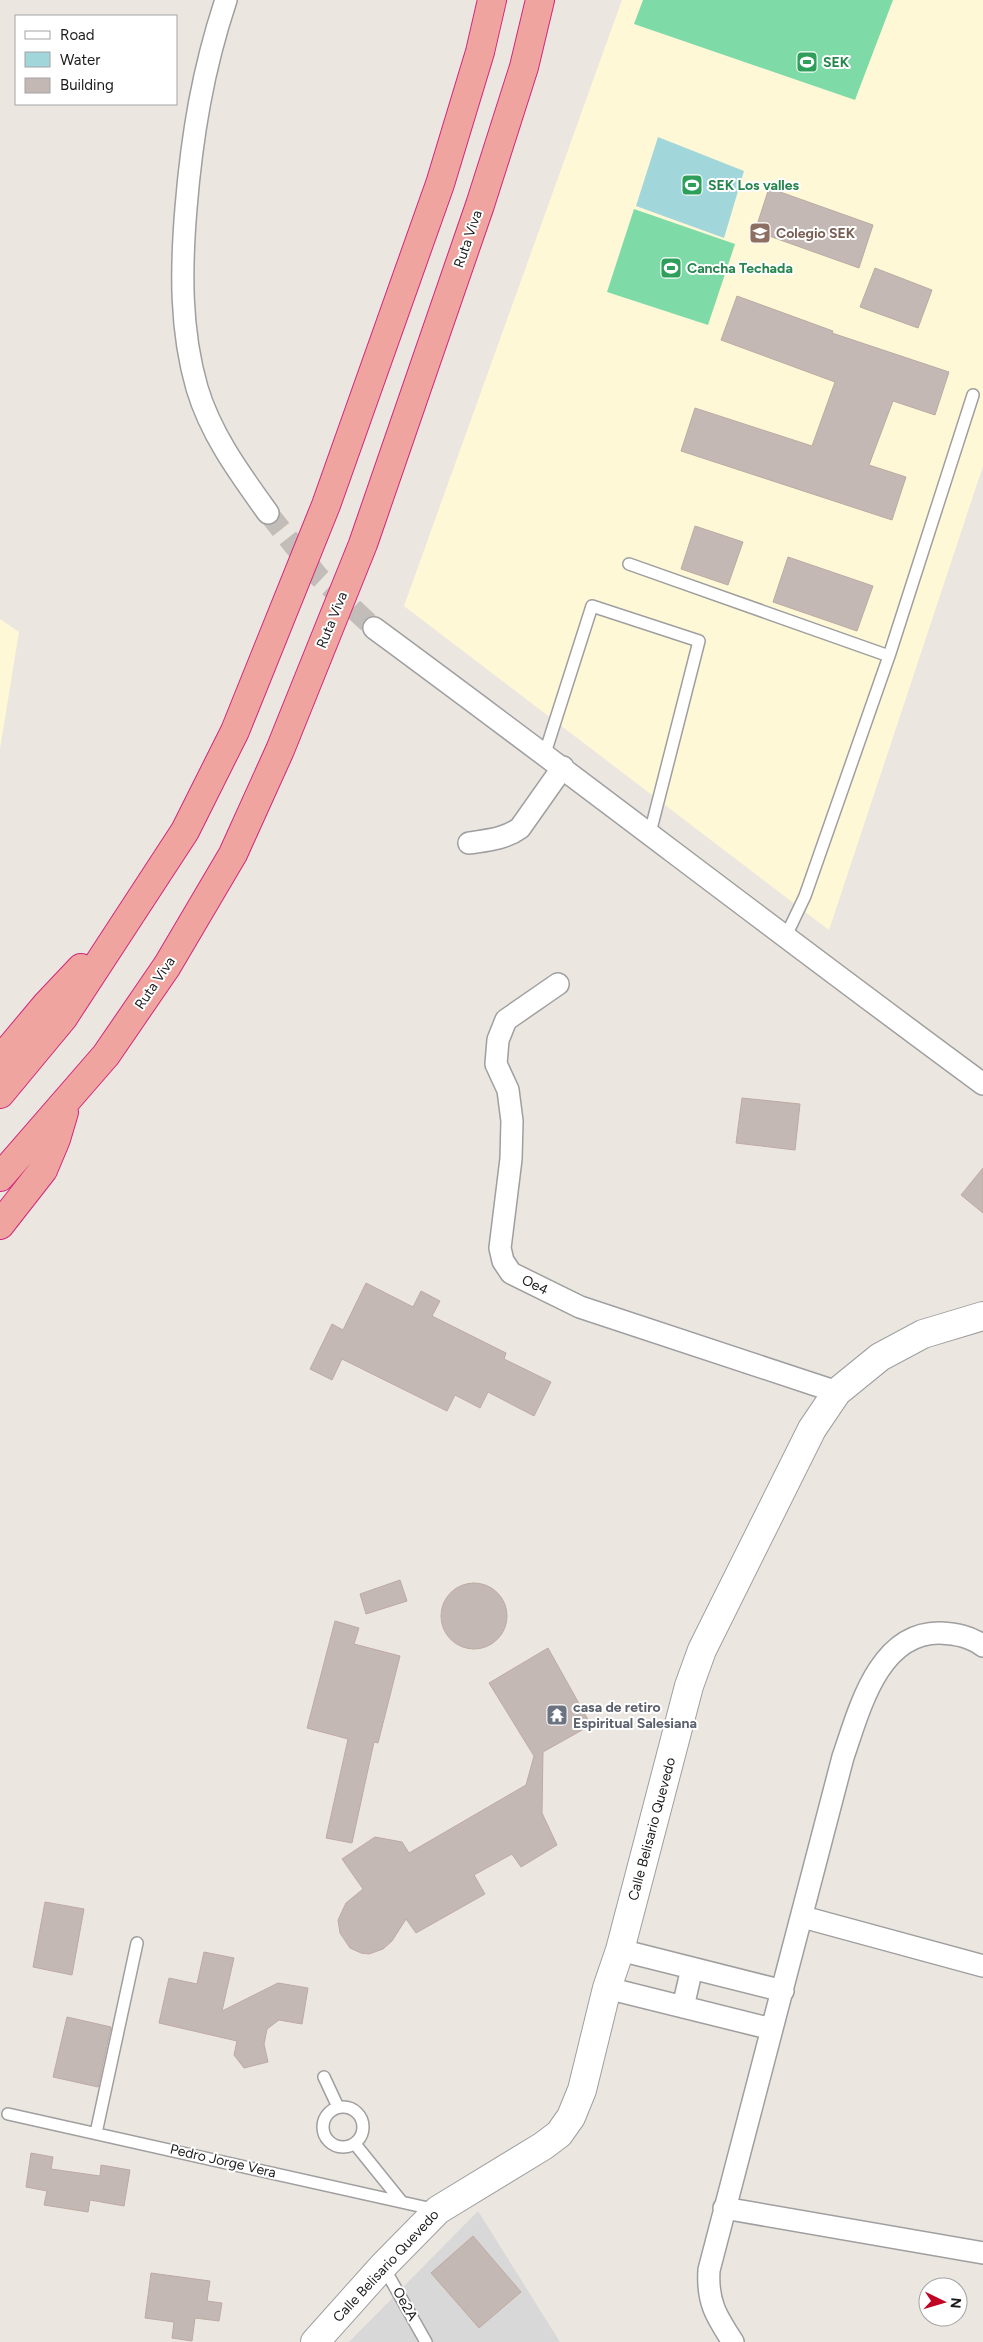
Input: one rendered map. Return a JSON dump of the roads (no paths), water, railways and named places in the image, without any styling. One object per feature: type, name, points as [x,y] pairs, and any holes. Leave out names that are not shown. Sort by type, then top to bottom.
[{"type":"highway","points":[[0,1094],[63,1018],[185,831],[235,731],[326,505],[440,184],[480,52],[492,0]]},
{"type":"highway","name":"Ruta Viva","points":[[0,1177],[106,1055],[167,966],[233,854],[280,750],[363,544],[483,196],[524,67],[540,0]]},
{"type":"highway","points":[[0,1060],[47,1004],[125,921]]},
{"type":"highway","points":[[0,1225],[43,1170],[56,1139],[67,1102]]},
{"type":"street","points":[[226,0],[201,85],[194,131],[183,243],[182,288],[184,326],[198,389],[213,428],[236,468],[268,513]]},
{"type":"street","points":[[374,628],[563,767],[785,938],[983,1084]]},
{"type":"street","points":[[469,843],[497,839],[511,834],[520,828],[563,767]]},
{"type":"street","name":"Oe4","points":[[558,984],[506,1020],[498,1040],[496,1064],[508,1090],[512,1121],[511,1159],[500,1248],[503,1261],[511,1273],[580,1307],[837,1392]]},
{"type":"street","name":"Calle Belisario Quevedo","points":[[315,2342],[383,2266],[438,2210],[559,2134],[572,2117],[582,2090],[607,1988],[620,1950],[689,1686],[702,1650],[812,1428],[837,1392],[880,1357],[923,1334],[983,1316]]},
{"type":"street","points":[[733,2342],[717,2316],[708,2288],[709,2270],[803,1917],[843,1757],[862,1703],[882,1664],[902,1644],[927,1633],[954,1634],[974,1639],[983,1646]]},
{"type":"street","points":[[803,1917],[983,1966]]},
{"type":"street","points":[[620,1950],[783,1991]]},
{"type":"street","points":[[683,2007],[692,1968]]},
{"type":"street","points":[[607,1988],[772,2029]]},
{"type":"street","points":[[724,2208],[983,2253]]},
{"type":"lane","points":[[785,938],[805,896],[889,656],[973,395]]},
{"type":"lane","points":[[629,564],[889,656]]},
{"type":"lane","points":[[544,753],[592,606],[699,642],[650,833]]},
{"type":"lane","points":[[96,2133],[137,1943]]},
{"type":"lane","points":[[324,2077],[338,2107]]},
{"type":"lane","points":[[338,2107],[348,2107],[356,2111],[362,2119],[364,2128],[362,2137],[355,2144],[347,2148],[338,2148],[324,2136],[325,2118],[330,2111],[338,2107]]},
{"type":"lane","name":"Pedro Jorge Vera","points":[[8,2114],[438,2210]]},
{"type":"lane","points":[[355,2144],[401,2201]]},
{"type":"lane","name":"Oe2A","points":[[383,2266],[426,2342]]},
{"type":"water","name":"SEK Los valles","points":[[658,137],[744,171],[724,238],[636,206]]},
{"type":"tunnel","points":[[268,513],[318,576],[374,628]]},
{"type":"place","name":"SEK","points":[[807,62]]},
{"type":"place","name":"SEK Los valles","points":[[692,185]]},
{"type":"place","name":"Colegio SEK","points":[[760,233]]},
{"type":"place","name":"Cancha Techada","points":[[671,268]]},
{"type":"place","name":"casa de retiro Espiritual Salesiana","points":[[557,1715]]}]
